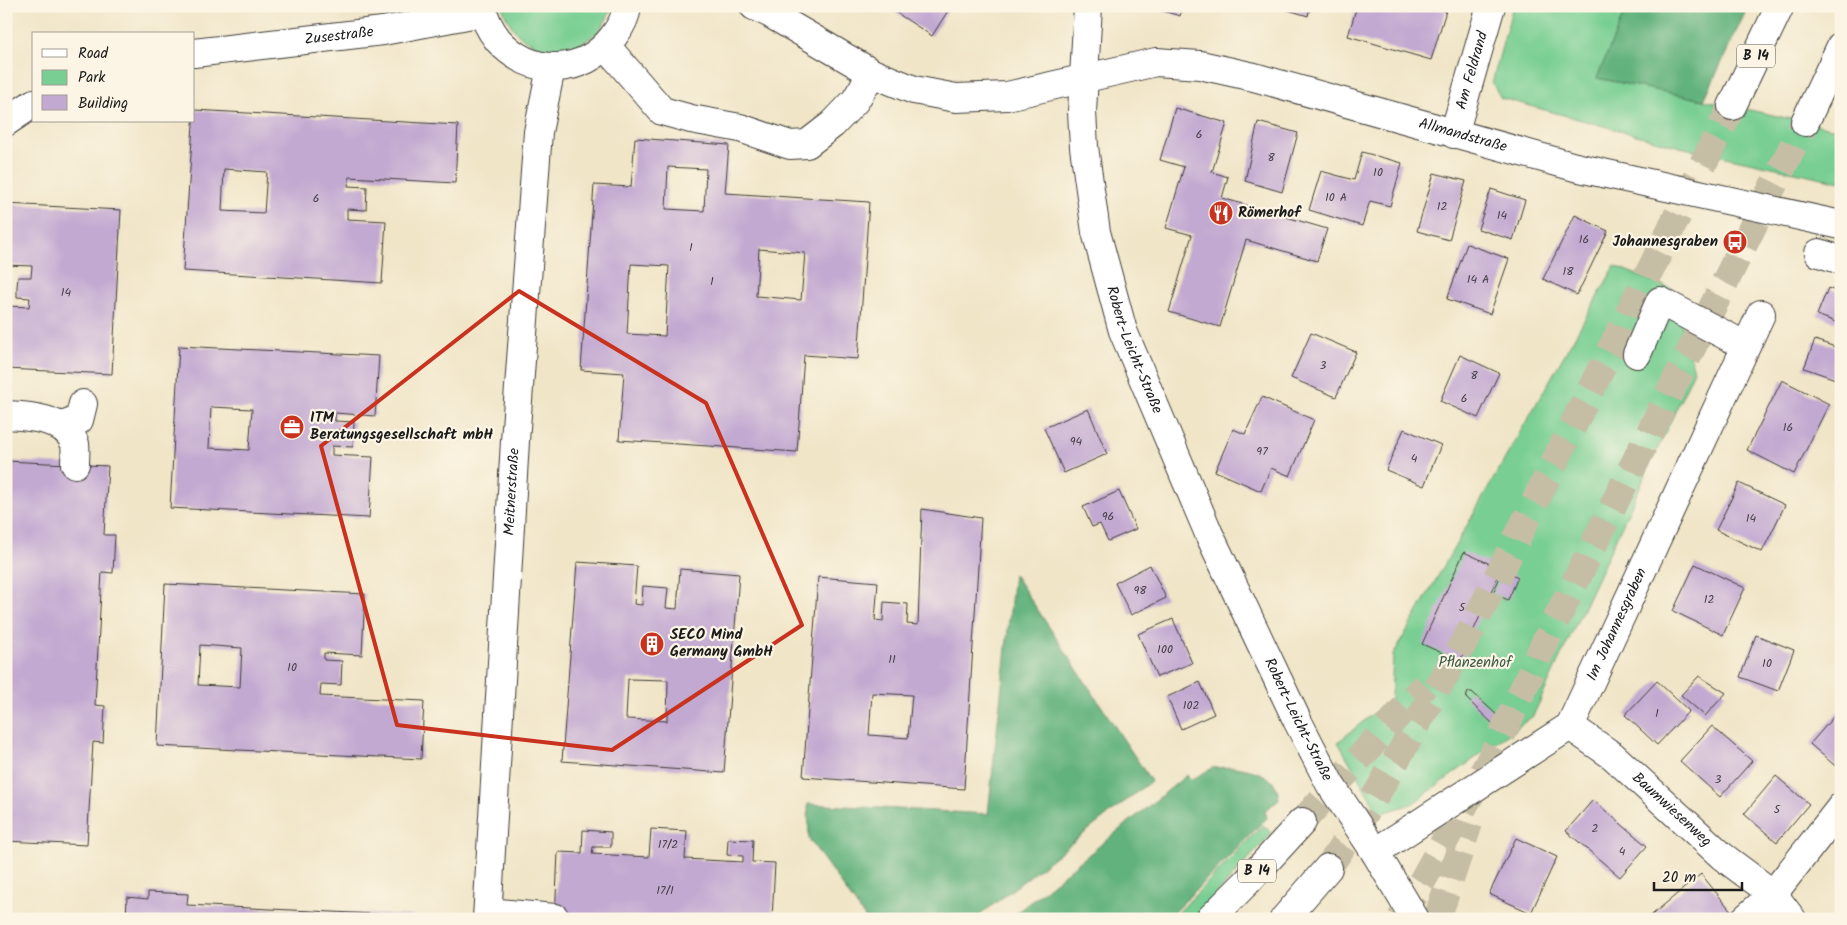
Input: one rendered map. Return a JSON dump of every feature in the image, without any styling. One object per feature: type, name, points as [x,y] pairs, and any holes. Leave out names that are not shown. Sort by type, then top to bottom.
[{"type":"main road","points":[[483,9],[492,33],[508,51],[528,62],[551,68],[572,66],[592,58],[606,46],[620,29],[627,6]]},
{"type":"main road","points":[[754,6],[769,12],[872,74],[914,90],[956,98],[1007,96],[1085,77]]},
{"type":"main road","name":"Robert-Leicht-Straße","points":[[1088,6],[1082,112],[1084,147],[1096,232],[1123,330],[1209,534],[1297,720],[1330,784],[1375,852],[1415,919]]},
{"type":"main road","name":"Am Feldrand","points":[[1454,134],[1491,6]]},
{"type":"main road","name":"B 14","points":[[1732,106],[1780,6]]},
{"type":"main road","name":"Zusestraße","points":[[195,53],[383,32],[483,9]]},
{"type":"main road","points":[[606,46],[662,111],[691,119],[740,128],[790,145],[807,144],[833,124],[855,101],[872,74]]},
{"type":"main road","points":[[1804,122],[1841,46]]},
{"type":"main road","name":"Allmandstraße","points":[[1085,77],[1156,62],[1200,65],[1254,77],[1575,167],[1841,225]]},
{"type":"main road","name":"Meitnerstraße","points":[[487,915],[515,441],[535,171],[538,132],[551,68]]},
{"type":"main road","points":[[6,122],[32,104]]},
{"type":"main road","points":[[1637,354],[1660,301],[1746,346]]},
{"type":"main road","name":"Im Johannesgraben","points":[[1570,726],[1760,314]]},
{"type":"main road","points":[[62,426],[79,420],[83,404]]},
{"type":"main road","points":[[6,415],[35,417],[62,426],[75,444],[75,464]]},
{"type":"main road","points":[[1375,852],[1570,726]]},
{"type":"main road","name":"Baumwiesenweg","points":[[1570,726],[1613,756],[1722,856],[1773,894],[1792,919]]},
{"type":"main road","points":[[1745,919],[1773,894],[1841,808]]},
{"type":"main road","name":"B 14","points":[[1210,919],[1302,822]]},
{"type":"main road","points":[[1284,919],[1328,868]]},
{"type":"main road","points":[[487,915],[555,918]]},
{"type":"highlighted area","points":[[519,291],[706,403],[802,625],[612,750],[397,725],[321,446]]},
{"type":"green space","points":[[502,6],[611,6],[605,23],[594,35],[580,44],[564,48],[548,48],[532,44],[519,34],[508,20]]},
{"type":"green space","points":[[1513,6],[1627,6],[1597,78],[1841,130],[1841,182],[1684,148],[1501,98],[1492,83]]},
{"type":"green space","points":[[1627,6],[1741,6],[1745,13],[1704,100],[1597,78]]},
{"type":"green space","name":"Pflanzenhof","points":[[1615,266],[1672,289],[1694,371],[1533,716],[1412,804],[1379,814],[1338,742],[1391,699],[1393,655]]},
{"type":"green space","points":[[1014,574],[1151,781],[975,919],[866,919],[809,839],[808,804],[988,814]]},
{"type":"green space","points":[[1234,767],[1252,771],[1269,778],[1276,787],[1279,799],[1265,811],[1267,818],[1167,919],[1009,919],[1187,775],[1191,780],[1212,768]]},
{"type":"green space","points":[[1263,825],[1272,833],[1194,919],[1172,919]]},
{"type":"building","points":[[886,6],[951,6],[932,36]]},
{"type":"building","points":[[1147,6],[1183,6],[1180,16]]},
{"type":"building","points":[[1275,6],[1310,6],[1308,16]]},
{"type":"building","points":[[1357,6],[1429,6],[1446,11],[1431,60],[1348,36]]},
{"type":"building","name":"Römerhof","points":[[1175,108],[1227,123],[1212,172],[1228,177],[1222,198],[1327,229],[1317,261],[1246,240],[1220,327],[1169,312],[1192,235],[1166,228],[1184,167],[1160,160]]},
{"type":"building","points":[[195,110],[458,125],[455,183],[349,177],[348,186],[367,187],[366,210],[347,209],[347,219],[386,221],[382,283],[183,271]],"holes":[[[224,169],[267,172],[264,213],[222,211]]]},
{"type":"building","points":[[1258,122],[1298,133],[1282,192],[1245,181]]},
{"type":"building","points":[[635,138],[729,145],[725,193],[869,202],[858,359],[804,355],[797,452],[619,440],[624,373],[581,370],[594,185],[631,187]],"holes":[[[668,167],[706,169],[704,211],[666,209]],[[759,249],[805,253],[801,300],[756,296]],[[631,264],[669,266],[665,336],[627,334]]]},
{"type":"building","points":[[1362,152],[1402,163],[1390,206],[1370,201],[1362,226],[1309,210],[1321,171],[1354,180]]},
{"type":"building","points":[[1434,173],[1466,181],[1449,240],[1417,231]]},
{"type":"building","points":[[1491,189],[1525,200],[1513,240],[1478,229]]},
{"type":"building","points":[[6,204],[121,210],[112,374],[6,369],[6,306],[29,307],[30,298],[17,297],[17,287],[18,277],[31,277],[32,266],[6,265]]},
{"type":"building","points":[[1575,215],[1608,231],[1577,295],[1543,279]]},
{"type":"building","points":[[1467,244],[1509,259],[1490,314],[1447,299]]},
{"type":"building","points":[[1828,288],[1841,293],[1841,324],[1817,315]]},
{"type":"building","points":[[1311,333],[1356,352],[1336,397],[1291,378]]},
{"type":"building","points":[[1815,340],[1841,349],[1841,381],[1804,368]]},
{"type":"building","points":[[179,346],[379,356],[375,416],[335,413],[335,421],[354,422],[353,447],[332,446],[332,455],[373,457],[369,518],[170,508]],"holes":[[[211,407],[252,409],[249,450],[209,448]]]},
{"type":"building","points":[[1460,355],[1499,373],[1478,418],[1440,401]]},
{"type":"building","points":[[1782,380],[1829,404],[1794,474],[1747,450]]},
{"type":"building","points":[[1262,397],[1314,420],[1290,476],[1271,468],[1261,491],[1215,471],[1233,429],[1245,434]]},
{"type":"building","points":[[1088,409],[1107,454],[1064,473],[1044,428]]},
{"type":"building","points":[[1404,429],[1441,445],[1424,486],[1386,470]]},
{"type":"building","points":[[6,461],[108,466],[104,535],[115,535],[113,573],[102,572],[95,705],[105,706],[103,743],[93,742],[87,845],[6,841]]},
{"type":"building","points":[[1739,483],[1785,505],[1762,552],[1716,530]]},
{"type":"building","points":[[1119,491],[1136,529],[1108,541],[1100,524],[1092,527],[1083,507]]},
{"type":"building","points":[[922,509],[981,518],[964,789],[803,777],[818,577],[878,582],[875,620],[883,621],[884,602],[908,604],[907,624],[918,625]],"holes":[[[872,693],[912,695],[908,738],[869,735]]]},
{"type":"building","points":[[1464,552],[1501,569],[1460,661],[1422,644]]},
{"type":"building","name":"SECO Mind Germany GmbH","points":[[577,562],[637,566],[634,604],[642,605],[643,586],[668,588],[666,608],[677,609],[680,569],[739,574],[724,773],[562,761]],"holes":[[[628,679],[668,680],[667,721],[626,719]]]},
{"type":"building","points":[[1695,564],[1745,588],[1723,635],[1673,611]]},
{"type":"building","points":[[1150,565],[1166,598],[1131,615],[1115,583]]},
{"type":"building","points":[[1503,570],[1518,577],[1508,600],[1493,593]]},
{"type":"building","points":[[165,584],[365,594],[362,655],[324,653],[324,660],[342,661],[341,685],[321,684],[320,696],[424,701],[421,759],[157,746]],"holes":[[[200,645],[242,648],[240,687],[198,685]]]},
{"type":"building","points":[[1173,619],[1192,663],[1157,677],[1138,634]]},
{"type":"building","points":[[1756,635],[1794,650],[1778,691],[1740,677]]},
{"type":"building","points":[[1699,676],[1726,693],[1705,716],[1681,695]]},
{"type":"building","points":[[1657,681],[1689,711],[1657,745],[1625,715]]},
{"type":"building","points":[[1200,682],[1214,714],[1181,729],[1167,697]]},
{"type":"building","points":[[1468,692],[1472,692],[1499,717],[1500,725],[1492,723],[1466,698]]},
{"type":"building","points":[[1841,708],[1841,771],[1810,744]]},
{"type":"building","points":[[1712,726],[1752,761],[1720,797],[1680,761]]},
{"type":"building","points":[[1776,776],[1809,804],[1777,842],[1744,814]]},
{"type":"building","points":[[1593,800],[1647,846],[1620,877],[1566,831]]},
{"type":"building","points":[[651,829],[687,831],[685,859],[743,862],[743,856],[727,855],[728,839],[753,840],[752,862],[775,863],[772,919],[555,919],[558,852],[582,853],[583,830],[611,832],[611,847],[593,847],[592,854],[649,857]]},
{"type":"building","points":[[1516,838],[1557,857],[1531,913],[1489,894]]},
{"type":"building","points":[[1701,874],[1732,912],[1724,919],[1647,919]]},
{"type":"building","points":[[148,892],[188,894],[187,905],[416,916],[416,919],[126,919],[127,897],[148,899]]},
{"type":"tunnel","points":[[1328,868],[1369,807],[1471,630],[1732,106]]},
{"type":"tunnel","points":[[1401,919],[1491,758],[1546,640],[1805,122]]},
{"type":"tunnel","points":[[1302,822],[1425,685]]},
{"type":"tunnel","points":[[1437,919],[1469,823]]},
{"type":"place","name":"Römerhof","points":[[1221,213]]},
{"type":"place","name":"Johannesgraben","points":[[1735,242]]},
{"type":"place","name":"ITM Beratungsgesellschaft mbH","points":[[292,427]]},
{"type":"place","name":"SECO Mind Germany GmbH","points":[[652,644]]}]
